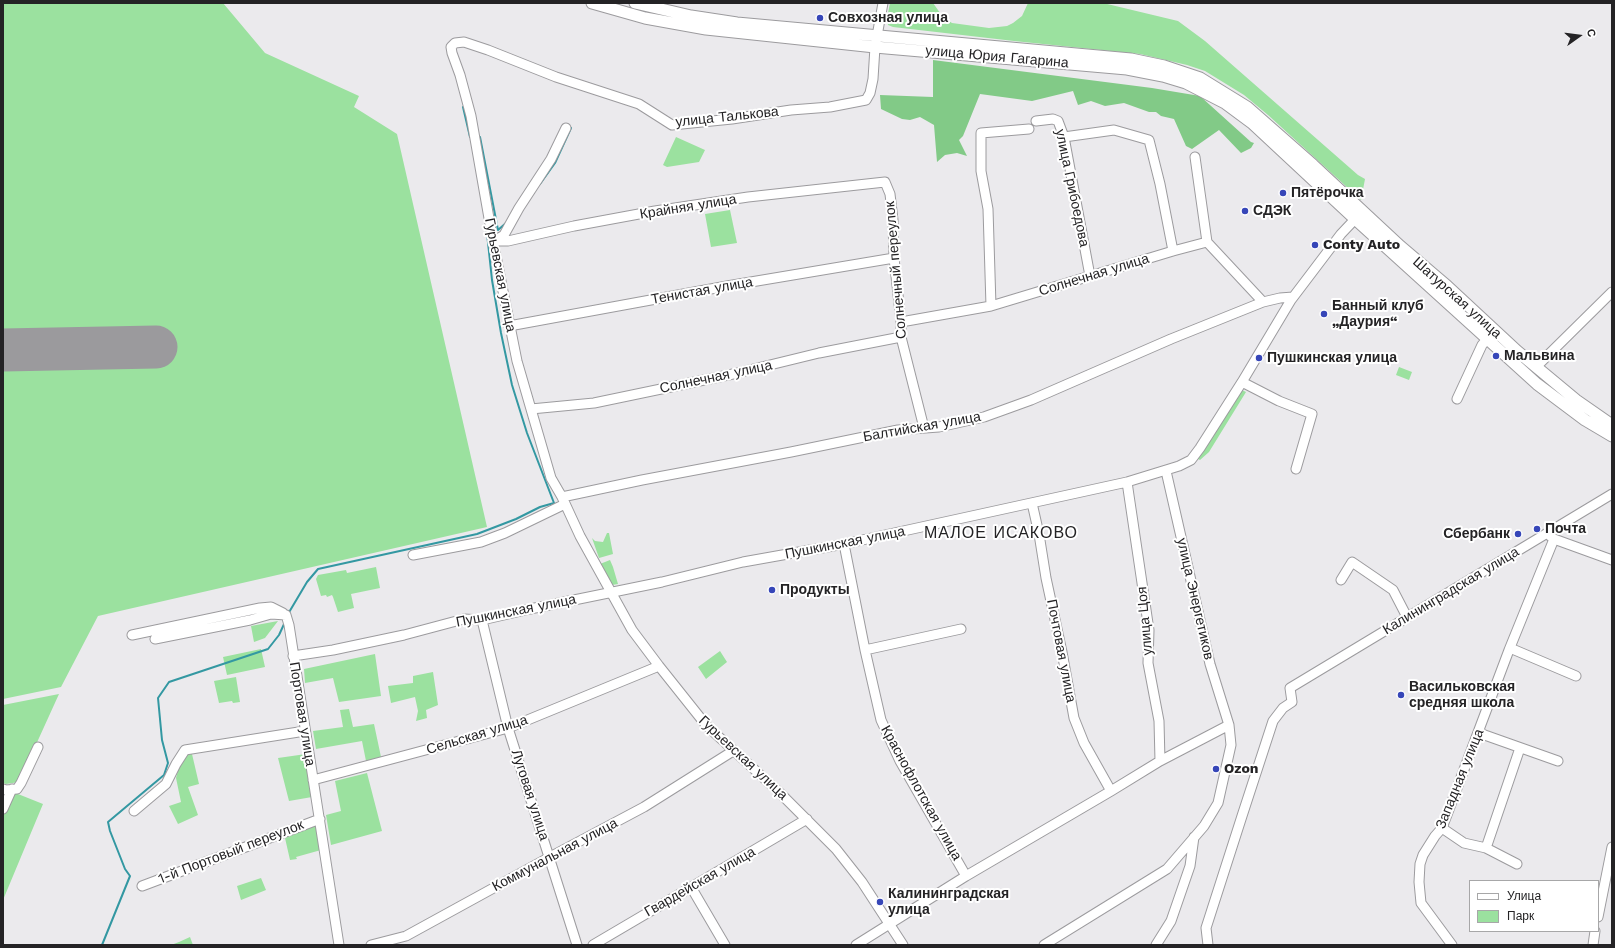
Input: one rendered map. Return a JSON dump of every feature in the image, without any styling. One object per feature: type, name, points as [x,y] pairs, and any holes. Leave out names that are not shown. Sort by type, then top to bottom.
[{"type":"main road","name":"улица Юрия Гагарина","points":[[592,3],[640,17],[699,28],[877,42],[1131,59],[1164,66],[1186,73],[1216,87],[1247,107],[1313,164],[1359,215]]},
{"type":"main road","name":"улица Юрия Гагарина","points":[[635,3],[691,16],[877,42]]},
{"type":"main road","name":"Шатурская улица","points":[[1359,215],[1537,384],[1578,416],[1612,436]]},
{"type":"main road","name":"Шатурская улица","points":[[1359,215],[1400,246],[1536,367],[1576,400],[1612,425]]},
{"type":"main road","points":[[1522,370],[1528,371],[1536,367]]},
{"type":"main road","points":[[1536,367],[1535,377],[1537,384]]},
{"type":"street","points":[[877,42],[883,3]]},
{"type":"street","name":"улица Талькова","points":[[452,53],[452,47],[455,42],[464,42],[556,77],[639,104],[672,125],[732,119],[791,110],[830,107],[866,100],[870,93],[873,79],[877,42]]},
{"type":"street","name":"Гурьевская улица","points":[[452,53],[460,75],[471,116],[493,241],[517,361],[551,478],[580,536],[632,630],[659,666],[706,725],[780,793],[836,849],[862,882],[903,945]]},
{"type":"street","name":"улица Грибоедова","points":[[1036,121],[1054,119],[1058,121],[1064,137],[1090,276]]},
{"type":"street","points":[[493,241],[504,235],[519,208],[551,159],[566,128]]},
{"type":"street","points":[[991,306],[988,209],[981,171],[981,133],[1029,129]]},
{"type":"street","points":[[1064,137],[1114,130],[1149,140],[1160,184],[1173,251]]},
{"type":"street","points":[[1195,157],[1207,242],[1263,302]]},
{"type":"street","name":"Крайняя улица","points":[[493,241],[508,240],[574,226],[748,197],[885,182]]},
{"type":"street","name":"Солнечный переулок","points":[[885,182],[890,194],[893,220],[894,258],[901,322],[901,337],[924,428]]},
{"type":"street","name":"Пушкинская улица","points":[[293,656],[333,650],[404,635],[464,619],[482,620],[662,582],[743,562],[844,544],[1127,482],[1166,471],[1191,460],[1242,382],[1293,297],[1341,234],[1359,215]]},
{"type":"street","name":"Солнечная улица","points":[[901,322],[991,306],[1207,242]]},
{"type":"street","name":"Тенистая улица","points":[[510,326],[727,286],[894,258]]},
{"type":"street","points":[[1536,367],[1612,292]]},
{"type":"street","name":"Балтийская улица","points":[[412,555],[481,542],[505,534],[562,498],[642,480],[898,430],[939,427],[984,417],[1031,400],[1171,339],[1263,302],[1293,297]]},
{"type":"street","name":"Солнечная улица","points":[[531,410],[594,403],[901,337]]},
{"type":"street","points":[[1457,399],[1478,351],[1488,338]]},
{"type":"street","points":[[1242,382],[1312,414],[1296,469]]},
{"type":"street","name":"улица Энергетиков","points":[[1044,945],[1167,869],[1204,826],[1218,803],[1231,745],[1229,725],[1210,664],[1166,471]]},
{"type":"street","name":"улица Цоя","points":[[1127,482],[1148,630],[1148,663],[1159,721],[1160,761]]},
{"type":"street","name":"Калининградская улица","points":[[1208,945],[1206,928],[1239,823],[1273,721],[1282,708],[1292,702],[1290,688],[1386,631],[1546,532],[1612,494]]},
{"type":"street","name":"Почтовая улица","points":[[1032,503],[1040,534],[1046,578],[1074,718],[1084,743],[1111,791]]},
{"type":"street","points":[[1546,532],[1554,539],[1612,560]]},
{"type":"street","name":"Западная улица","points":[[1452,945],[1421,903],[1420,864],[1435,836],[1442,828],[1510,648],[1554,539]]},
{"type":"street","name":"Краснофлотская улица","points":[[844,544],[864,650],[881,720],[900,761],[966,876]]},
{"type":"street","points":[[1341,580],[1352,562],[1393,590],[1407,617]]},
{"type":"street","points":[[132,635],[260,608],[270,607],[285,614]]},
{"type":"street","points":[[155,639],[250,620],[271,614],[285,614]]},
{"type":"street","name":"Портовая улица","points":[[285,614],[289,625],[339,945]]},
{"type":"street","name":"Луговая улица","points":[[482,620],[508,728],[577,945]]},
{"type":"street","points":[[864,650],[961,629]]},
{"type":"street","points":[[1510,648],[1576,676]]},
{"type":"street","name":"Сельская улица","points":[[313,780],[508,728],[659,666]]},
{"type":"street","points":[[856,945],[966,876],[1160,761],[1229,725]]},
{"type":"street","points":[[134,811],[166,784],[185,750],[306,731]]},
{"type":"street","points":[[1479,732],[1558,761]]},
{"type":"street","points":[[3,809],[7,789],[17,789],[38,747]]},
{"type":"street","points":[[1486,848],[1520,748]]},
{"type":"street","name":"Коммунальная улица","points":[[371,945],[406,936],[644,807],[733,751]]},
{"type":"street","name":"1-й Портовый переулок","points":[[142,886],[320,819]]},
{"type":"street","name":"Гвардейская улица","points":[[593,945],[807,819]]},
{"type":"street","points":[[1442,828],[1464,843],[1486,848],[1517,864]]},
{"type":"street","points":[[1156,945],[1174,914],[1190,866],[1194,837]]},
{"type":"street","points":[[1599,912],[1612,847]]},
{"type":"street","points":[[691,887],[725,945]]},
{"type":"street","points":[[1593,945],[1595,932]]},
{"type":"green space","points":[[3,3],[223,3],[265,53],[359,96],[354,107],[397,134],[487,527],[98,616],[61,687],[3,699],[3,355],[157,353],[158,342],[3,344]]},
{"type":"green space","points":[[890,3],[933,3],[943,17],[952,23],[989,28],[1007,26],[1013,23],[1022,16],[1028,3],[1103,3],[1178,21],[1205,41],[1358,175],[1365,179],[1361,200],[1244,95],[1205,71],[1187,65],[1140,54],[893,27],[888,25],[887,18]]},
{"type":"green space","points":[[933,60],[1152,88],[1200,96],[1251,142],[1254,143],[1251,148],[1241,153],[1219,130],[1192,149],[1186,146],[1174,119],[1124,103],[1105,106],[1091,101],[1078,105],[1073,91],[1032,101],[980,94],[963,136],[959,140],[967,156],[957,153],[945,155],[937,162],[934,125],[920,117],[910,120],[902,119],[881,109],[880,95],[933,97]]},
{"type":"green space","points":[[676,137],[705,150],[699,162],[667,167],[663,165]]},
{"type":"green space","points":[[730,210],[737,243],[711,247],[705,214]]},
{"type":"green space","points":[[1399,367],[1412,372],[1409,380],[1396,375]]},
{"type":"green space","points":[[1242,390],[1246,392],[1209,452],[1200,460],[1198,459],[1198,458]]},
{"type":"green space","points":[[607,533],[609,533],[613,554],[599,558],[592,538],[595,541],[603,542]]},
{"type":"green space","points":[[610,560],[618,584],[612,585],[600,564]]},
{"type":"green space","points":[[376,567],[380,588],[351,594],[354,608],[338,612],[332,595],[327,597],[326,595],[321,596],[316,579],[318,575],[346,570],[347,573]]},
{"type":"green space","points":[[278,621],[265,638],[254,642],[251,626]]},
{"type":"green space","points":[[261,649],[265,667],[227,675],[223,657]]},
{"type":"green space","points":[[720,651],[727,662],[706,679],[698,667]]},
{"type":"green space","points":[[375,654],[381,696],[339,702],[333,678],[305,683],[304,669]]},
{"type":"green space","points":[[433,672],[438,705],[426,710],[427,718],[416,721],[418,711],[415,697],[391,703],[388,686],[413,683],[413,676]]},
{"type":"green space","points":[[236,677],[240,702],[233,703],[232,701],[219,703],[214,681]]},
{"type":"green space","points":[[59,694],[19,782],[3,783],[3,705]]},
{"type":"green space","points":[[349,709],[353,727],[374,724],[381,757],[366,761],[362,741],[316,749],[313,731],[343,727],[340,710]]},
{"type":"green space","points":[[192,754],[199,784],[188,787],[198,815],[178,824],[169,806],[181,802],[176,778],[181,759],[185,755]]},
{"type":"green space","points":[[306,754],[312,797],[289,801],[278,758]]},
{"type":"green space","points":[[367,773],[382,831],[331,845],[326,815],[341,811],[335,781]]},
{"type":"green space","points":[[3,788],[43,804],[3,900]]},
{"type":"green space","points":[[317,825],[321,850],[290,860],[285,838]]},
{"type":"green space","points":[[261,878],[266,890],[241,900],[237,886]]},
{"type":"green space","points":[[190,937],[193,945],[171,945],[179,942]]},
{"type":"waterway","points":[[463,107],[470,137]]},
{"type":"waterway","points":[[540,184],[555,163],[571,128]]},
{"type":"waterway","points":[[480,137],[498,230],[506,223]]},
{"type":"waterway","points":[[288,614],[307,582],[318,569],[477,534],[516,519],[540,507],[554,503],[527,433],[512,385],[492,280],[486,224]]},
{"type":"waterway","points":[[102,945],[130,876],[125,869],[108,822],[164,775],[168,763],[162,740],[158,698],[169,682],[268,649],[279,635],[285,622]]},
{"type":"runway","points":[[3,350],[156,347]]},
{"type":"place","name":"Совхозная улица","points":[[820,18]]},
{"type":"place","name":"Пятёрочка","points":[[1283,193]]},
{"type":"place","name":"СДЭК","points":[[1245,211]]},
{"type":"place","name":"Conty Auto","points":[[1315,245]]},
{"type":"place","name":"Банный клуб „Даурия“","points":[[1324,314]]},
{"type":"place","name":"Мальвина","points":[[1496,356]]},
{"type":"place","name":"Пушкинская улица","points":[[1259,358]]},
{"type":"place","name":"Почта","points":[[1537,529]]},
{"type":"place","name":"Сбербанк","points":[[1518,534]]},
{"type":"place","name":"Продукты","points":[[772,590]]},
{"type":"place","name":"Васильковская средняя школа","points":[[1401,695]]},
{"type":"place","name":"Ozon","points":[[1216,769]]},
{"type":"place","name":"Калининградская улица","points":[[880,902]]},
{"type":"district","name":"МАЛОЕ ИСАКОВО","points":[[1001,533]]}]
